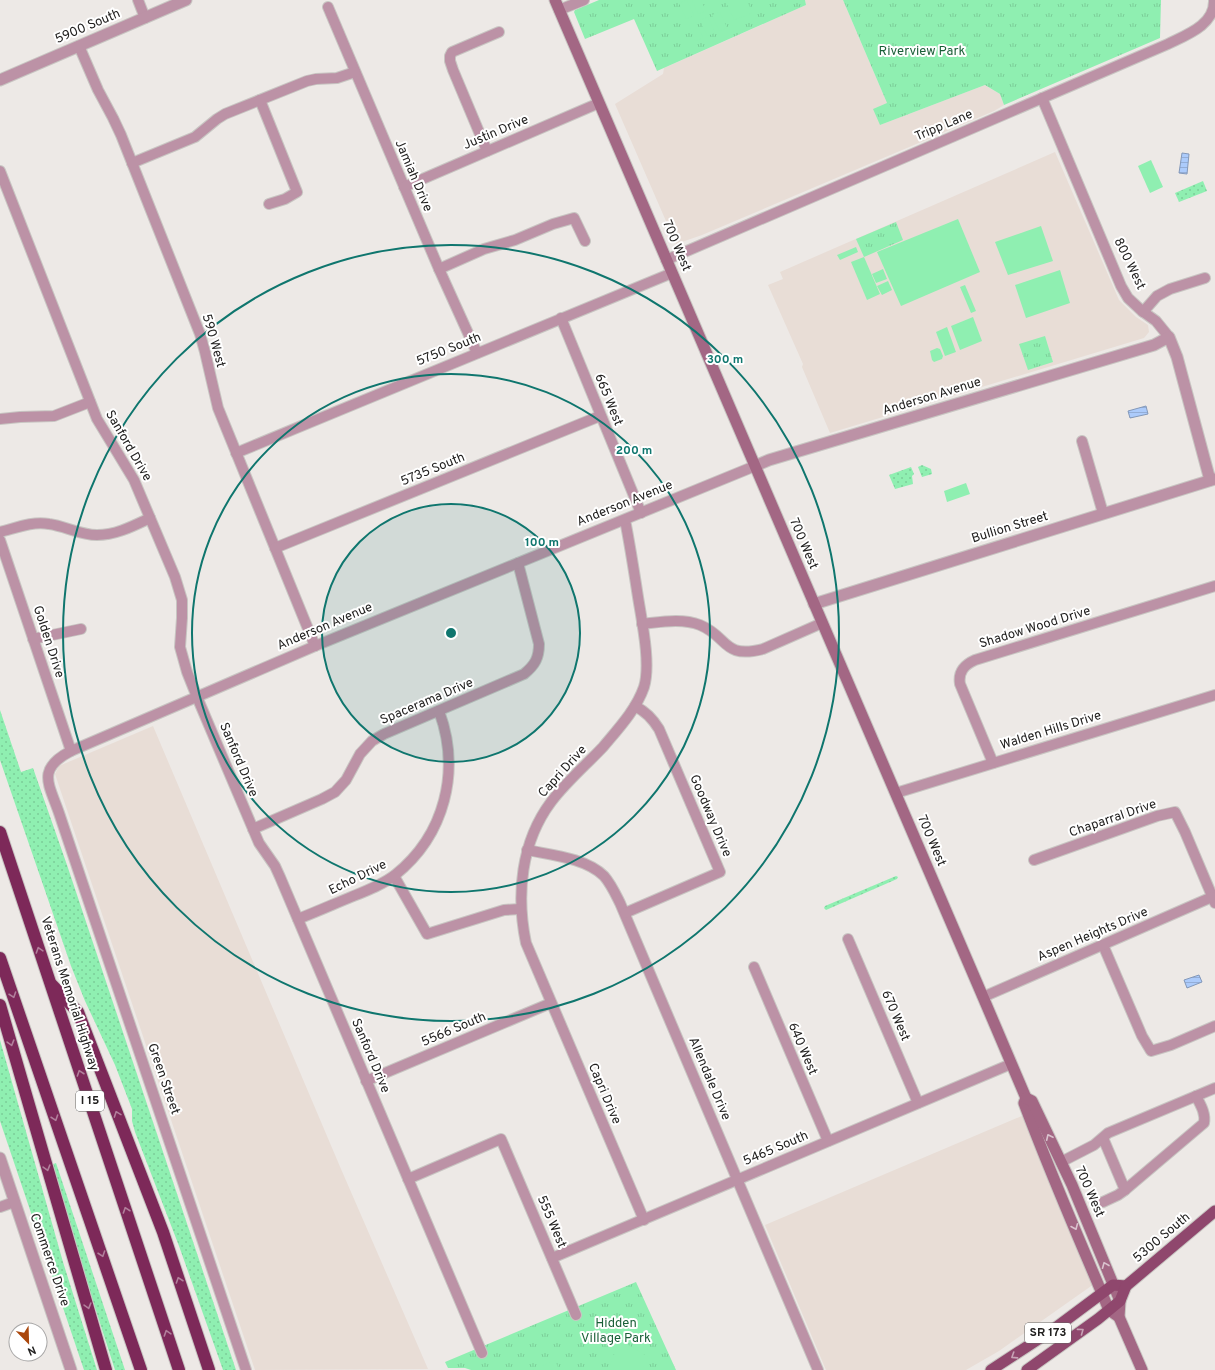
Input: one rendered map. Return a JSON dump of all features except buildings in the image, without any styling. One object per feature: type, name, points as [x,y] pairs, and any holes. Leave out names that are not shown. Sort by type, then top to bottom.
[{"type":"highway","name":"Veterans Memorial Highway","points":[[0,832],[179,1370]]},
{"type":"highway","points":[[0,958],[141,1370]]},
{"type":"highway","points":[[50,983],[78,1012],[163,1232],[209,1370]]},
{"type":"highway","points":[[0,1006],[106,1370]]},
{"type":"main road","name":"700 West","points":[[557,5],[1011,1064],[1026,1098],[1032,1101],[1061,1162],[1120,1301]]},
{"type":"main road","name":"700 West","points":[[1026,1098],[1024,1103],[1036,1135],[1109,1310]]},
{"type":"main road","name":"5300 South","points":[[1027,1370],[1120,1301],[1126,1286],[1215,1211]]},
{"type":"main road","name":"SR 173","points":[[991,1370],[1054,1329],[1113,1285]]},
{"type":"main road","points":[[1113,1285],[1126,1286]]},
{"type":"main road","points":[[1120,1301],[1119,1317],[1142,1370]]},
{"type":"main road","points":[[1109,1310],[1119,1317]]},
{"type":"street","points":[[138,0],[145,18]]},
{"type":"street","name":"5900 South","points":[[0,80],[186,0]]},
{"type":"street","points":[[557,5],[584,0]]},
{"type":"street","name":"Tripp Lane","points":[[666,260],[1151,52],[1208,22],[1215,6],[1214,0]]},
{"type":"street","name":"Jamiah Drive","points":[[328,7],[439,269],[477,353]]},
{"type":"street","points":[[487,151],[453,70],[450,56],[452,52],[499,32]]},
{"type":"street","name":"590 West","points":[[79,46],[98,90],[116,123],[200,334],[206,352],[214,397],[315,646]]},
{"type":"street","points":[[132,163],[190,140],[217,119],[260,100],[316,78],[337,78],[355,72]]},
{"type":"street","name":"800 West","points":[[1042,98],[1121,286],[1128,298],[1143,312],[1156,321],[1169,336],[1177,357],[1212,480]]},
{"type":"street","points":[[260,100],[297,192],[285,199],[269,204]]},
{"type":"street","name":"Justin Drive","points":[[404,187],[599,103]]},
{"type":"street","name":"Sanford Drive","points":[[0,171],[90,402],[104,433],[128,468],[134,480],[179,588],[182,600],[180,647],[187,672],[259,843],[275,866],[280,877],[482,1353]]},
{"type":"street","points":[[439,269],[484,249],[515,240],[553,224],[574,218],[584,241]]},
{"type":"street","name":"5750 South","points":[[236,453],[672,273]]},
{"type":"street","points":[[1143,312],[1157,296],[1170,289],[1205,278]]},
{"type":"street","name":"665 West","points":[[560,318],[640,513]]},
{"type":"street","name":"Anderson Avenue","points":[[54,797],[49,782],[49,768],[56,760],[71,751],[315,646],[776,458],[1154,344],[1169,336]]},
{"type":"street","points":[[0,419],[54,416],[90,402]]},
{"type":"street","name":"5735 South","points":[[275,548],[600,416]]},
{"type":"street","points":[[1082,441],[1103,514]]},
{"type":"street","name":"Bullion Street","points":[[814,604],[1212,480]]},
{"type":"street","points":[[0,532],[33,523],[42,523],[84,534],[98,535],[120,531],[150,518]]},
{"type":"street","name":"Capri Drive","points":[[625,520],[642,624],[646,667],[644,687],[635,706],[618,729],[551,802],[537,826],[527,850],[522,878],[520,909],[526,943],[644,1220]]},
{"type":"street","name":"Golden Drive","points":[[0,540],[71,751]]},
{"type":"street","name":"Spacerama Drive","points":[[253,829],[335,792],[346,780],[360,754],[372,741],[399,727],[524,674],[533,667],[538,658],[539,644],[518,563]]},
{"type":"street","name":"Shadow Wood Drive","points":[[993,763],[960,684],[960,675],[962,670],[969,662],[1215,586]]},
{"type":"street","points":[[642,624],[678,621],[691,622],[712,632],[728,647],[743,652],[762,649],[822,623]]},
{"type":"street","points":[[34,639],[81,629]]},
{"type":"street","name":"Walden Hills Drive","points":[[896,793],[1215,695]]},
{"type":"street","name":"Goodway Drive","points":[[625,913],[720,872],[659,729],[648,715],[635,706]]},
{"type":"street","name":"Echo Drive","points":[[298,919],[367,890],[394,876],[418,852],[428,838],[444,803],[449,768],[447,740],[439,711]]},
{"type":"street","name":"Green Street","points":[[54,797],[246,1370]]},
{"type":"street","name":"Chaparral Drive","points":[[1034,860],[1157,816],[1175,812],[1214,900]]},
{"type":"street","name":"Allendale Drive","points":[[527,850],[568,858],[588,865],[604,876],[613,889],[625,913],[818,1370]]},
{"type":"street","points":[[394,876],[427,934],[504,910],[520,909]]},
{"type":"street","name":"Aspen Heights Drive","points":[[983,997],[1103,945],[1214,900]]},
{"type":"street","name":"670 West","points":[[848,940],[918,1103]]},
{"type":"street","points":[[1103,945],[1142,1036],[1151,1051],[1171,1045],[1215,1026]]},
{"type":"street","name":"640 West","points":[[754,967],[828,1141]]},
{"type":"street","name":"5566 South","points":[[366,1081],[551,1003]]},
{"type":"street","name":"5465 South","points":[[552,1258],[1011,1064]]},
{"type":"street","points":[[1061,1162],[1085,1150],[1108,1133],[1215,1088]]},
{"type":"street","points":[[1103,1202],[1125,1190],[1204,1123],[1204,1112],[1196,1096]]},
{"type":"street","points":[[1103,1138],[1125,1190]]},
{"type":"street","name":"555 West","points":[[408,1179],[501,1140],[576,1315]]},
{"type":"street","name":"Commerce Drive","points":[[0,1158],[71,1370]]},
{"type":"street","points":[[0,1207],[14,1202]]},
{"type":"shaded area","points":[[805,0],[843,0],[887,103],[880,125],[985,85],[1000,94],[1004,105],[994,111],[702,235],[676,244],[615,104],[663,74],[664,68],[806,5]]},
{"type":"shaded area","points":[[1055,152],[1119,300],[1136,317],[1148,325],[1149,332],[1144,338],[830,433],[802,367],[803,364],[768,285],[783,279],[780,272]]},
{"type":"shaded area","points":[[153,726],[341,1169],[428,1369],[255,1370],[55,774],[59,766]]},
{"type":"shaded area","points":[[1024,1115],[1094,1284],[999,1351],[966,1370],[826,1370],[765,1225]]},
{"type":"green space","points":[[599,0],[805,0],[806,5],[657,71],[634,19],[585,39],[574,12],[575,10]]},
{"type":"green space","points":[[687,0],[694,16],[686,19],[679,3]]},
{"type":"green space","points":[[692,0],[701,0],[706,11],[698,14]]},
{"type":"green space","points":[[725,0],[747,0],[752,13],[734,20]]},
{"type":"green space","name":"Riverview Park","points":[[843,0],[1161,0],[1160,38],[1004,105],[1000,94],[985,85],[880,125],[873,109],[887,103]]},
{"type":"green space","points":[[720,12],[727,28],[719,31],[712,15]]},
{"type":"green space","points":[[708,17],[715,33],[707,36],[700,20]]},
{"type":"green space","points":[[696,22],[703,38],[695,41],[689,25]]},
{"type":"green space","points":[[1151,160],[1163,187],[1150,193],[1138,166]]},
{"type":"green space","points":[[1203,181],[1207,191],[1179,202],[1175,193]]},
{"type":"green space","points":[[958,219],[980,272],[901,306],[877,252]]},
{"type":"green space","points":[[896,222],[903,240],[864,257],[856,239]]},
{"type":"green space","points":[[1041,226],[1053,261],[1008,275],[995,242]]},
{"type":"green space","points":[[856,247],[858,252],[840,260],[837,255]]},
{"type":"green space","points":[[864,257],[880,294],[867,300],[851,262]]},
{"type":"green space","points":[[883,269],[887,279],[876,283],[872,274]]},
{"type":"green space","points":[[1060,270],[1070,303],[1026,318],[1015,285]]},
{"type":"green space","points":[[888,281],[892,290],[882,295],[877,286]]},
{"type":"green space","points":[[965,285],[976,311],[971,313],[960,287]]},
{"type":"green space","points":[[973,317],[982,341],[960,350],[951,326]]},
{"type":"green space","points":[[947,327],[956,352],[945,356],[936,332]]},
{"type":"green space","points":[[1045,336],[1053,362],[1028,370],[1019,344]]},
{"type":"green space","points":[[937,348],[940,349],[943,356],[942,359],[934,362],[930,351]]},
{"type":"green space","points":[[922,465],[931,469],[932,474],[922,477],[918,467]]},
{"type":"green space","points":[[911,467],[914,474],[912,476],[913,484],[895,489],[889,475]]},
{"type":"green space","points":[[966,483],[970,494],[947,502],[944,491]]},
{"type":"green space","points":[[0,710],[21,772],[33,768],[67,865],[236,1370],[223,1370],[179,1246],[135,1132],[132,1121],[132,1109],[115,1065],[85,1001],[71,966],[0,760]]},
{"type":"green space","points":[[896,876],[898,877],[897,879],[826,910],[824,908],[825,906]]},
{"type":"green space","points":[[0,1040],[63,1262],[97,1370],[84,1370],[0,1121]]},
{"type":"green space","points":[[56,1163],[125,1370],[115,1370],[51,1165]]},
{"type":"green space","name":"Hidden Village Park","points":[[636,1282],[676,1370],[471,1370],[465,1368],[448,1368],[445,1362]]},
{"type":"green space","points":[[622,1341],[650,1358],[641,1370],[609,1370],[618,1343]]},
{"type":"green space","points":[[555,1360],[559,1370],[532,1370]]},
{"type":"water","points":[[1182,153],[1189,154],[1187,174],[1179,173]]},
{"type":"water","points":[[1146,406],[1148,414],[1130,418],[1128,411]]},
{"type":"water","points":[[1199,975],[1202,982],[1187,988],[1184,980]]}]
